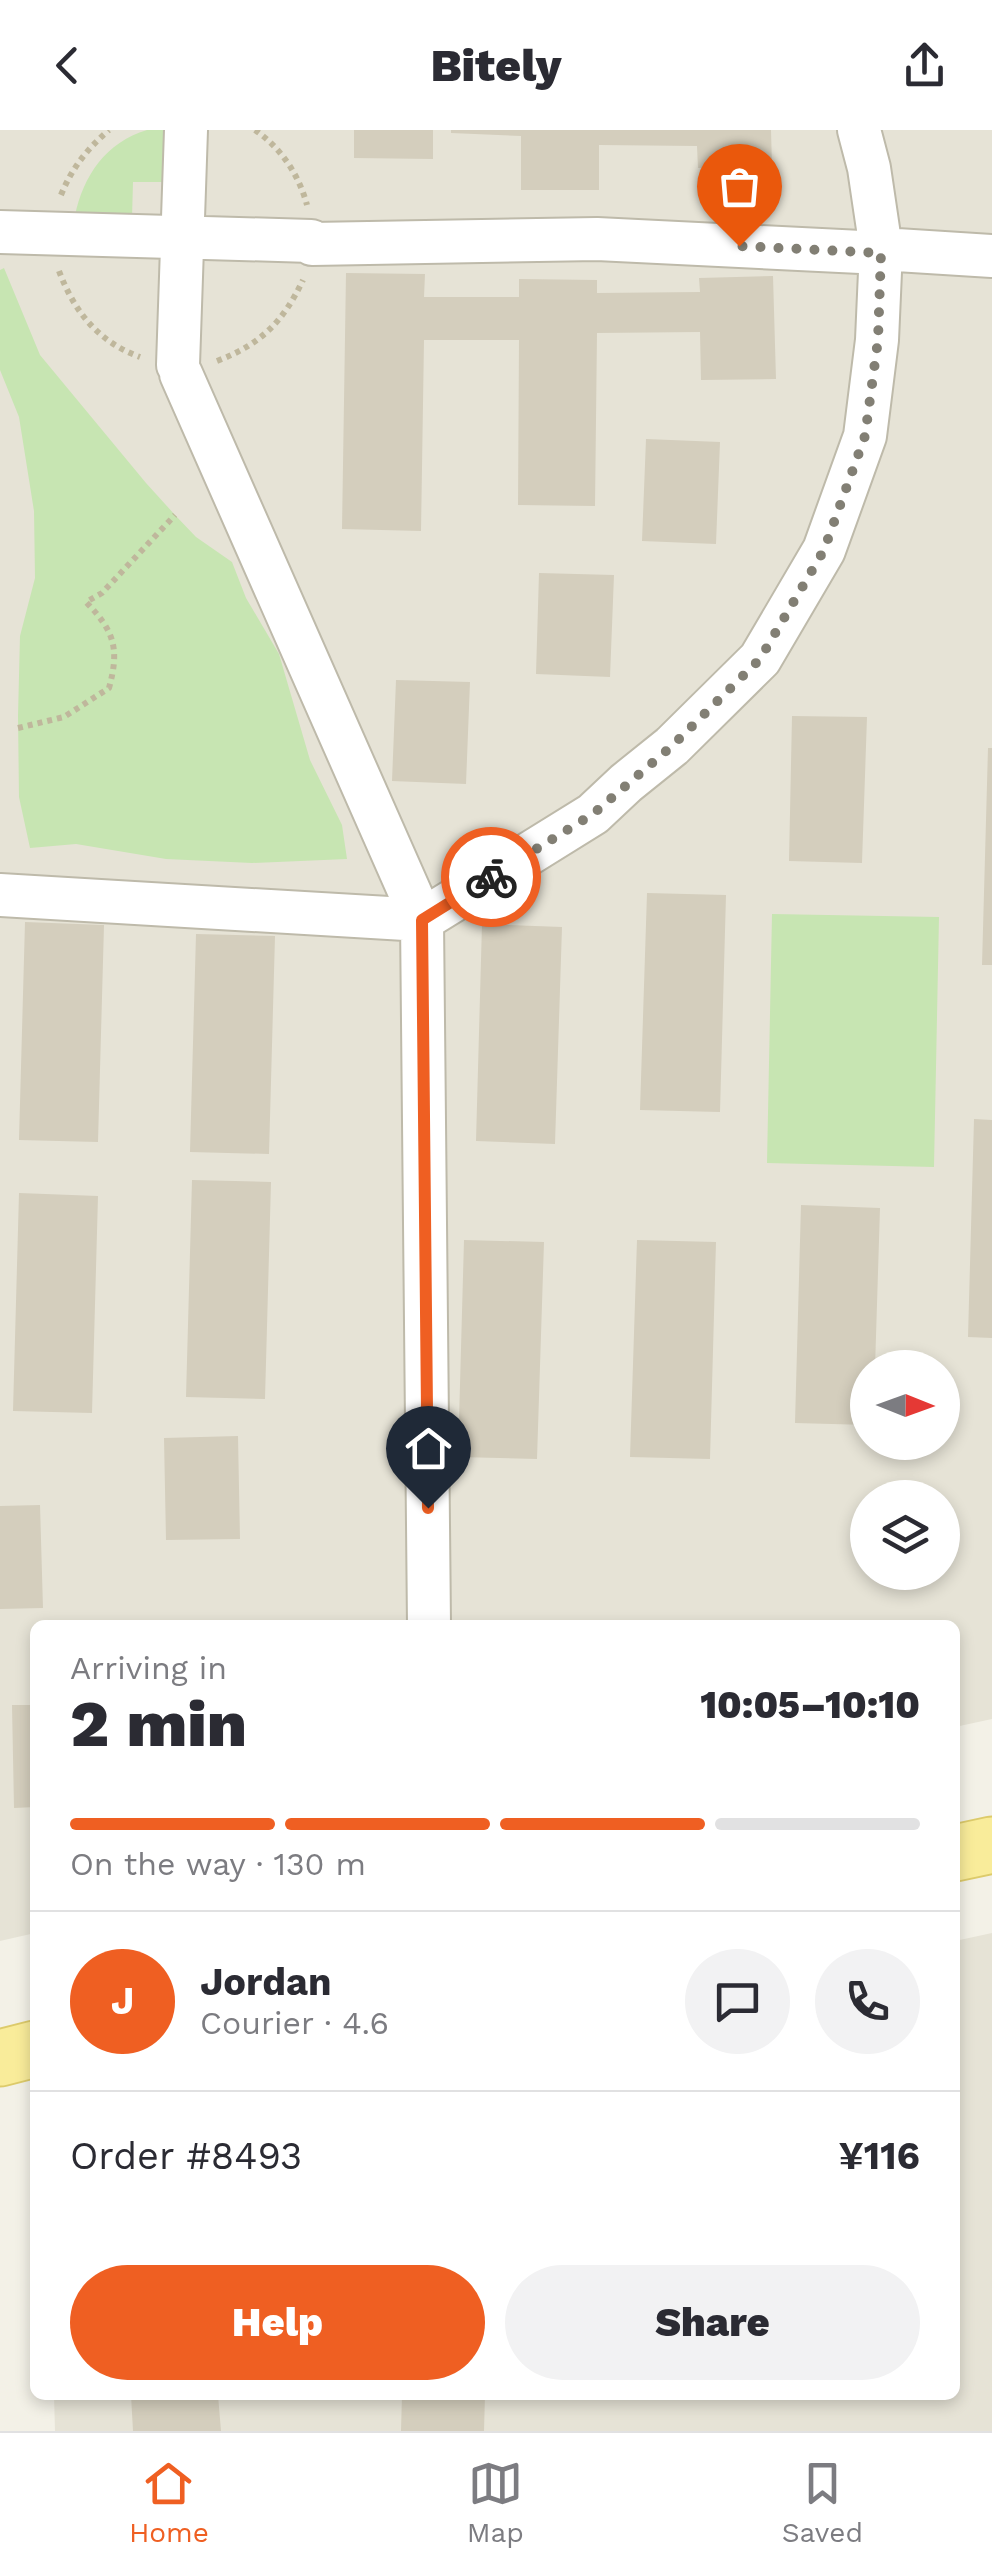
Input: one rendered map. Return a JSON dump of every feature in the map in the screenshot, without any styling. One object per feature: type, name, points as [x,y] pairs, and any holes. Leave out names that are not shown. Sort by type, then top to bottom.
[{"type":"main road","points":[[960,1852],[992,1845]]},
{"type":"main road","points":[[0,2058],[30,2050]]},
{"type":"street","points":[[186,130],[180,370],[422,920],[429,1620]]},
{"type":"street","points":[[0,895],[422,920],[593,814],[672,746],[760,659],[824,550],[865,436],[878,340],[881,251],[869,168],[859,130]]},
{"type":"street","points":[[0,232],[312,243],[597,240],[992,256]]},
{"type":"path","points":[[18,728],[64,717],[109,688],[116,664],[114,649],[106,622],[86,602],[102,592],[175,515]]},
{"type":"shaded area","points":[[0,130],[992,130],[992,1719],[960,1726],[960,1620],[30,1620],[30,1934],[0,1941]]},
{"type":"shaded area","points":[[992,1933],[992,2431],[55,2431],[54,2400],[960,2400],[960,1940]]},
{"type":"green space","points":[[147,130],[165,130],[163,182],[133,182],[132,218],[75,216],[84,187],[99,162],[120,143]]},
{"type":"green space","points":[[4,268],[40,355],[175,515],[196,537],[232,562],[246,598],[279,654],[310,760],[342,825],[347,859],[252,863],[166,859],[76,844],[30,848],[19,797],[18,716],[20,636],[35,578],[34,511],[19,417],[0,370],[0,270]]},
{"type":"green space","points":[[772,914],[939,917],[934,1167],[767,1163]]},
{"type":"building","points":[[354,130],[433,130],[433,159],[354,158]]},
{"type":"building","points":[[451,130],[771,130],[772,166],[698,168],[697,146],[599,145],[599,190],[521,190],[521,136]]},
{"type":"building","points":[[346,273],[425,274],[424,297],[519,297],[519,279],[597,280],[597,293],[700,292],[699,278],[773,276],[776,379],[701,380],[700,332],[597,333],[595,506],[518,505],[519,340],[424,340],[421,531],[342,529]]},
{"type":"building","points":[[646,439],[720,442],[716,544],[642,541]]},
{"type":"building","points":[[539,573],[614,575],[610,677],[536,674]]},
{"type":"building","points":[[396,680],[470,682],[466,784],[392,781]]},
{"type":"building","points":[[792,716],[867,717],[862,863],[789,861]]},
{"type":"building","points":[[988,748],[992,748],[992,965],[982,965]]},
{"type":"building","points":[[647,893],[726,895],[720,1112],[640,1110]]},
{"type":"building","points":[[25,922],[104,925],[98,1142],[19,1140]]},
{"type":"building","points":[[482,924],[562,927],[555,1144],[476,1141]]},
{"type":"building","points":[[196,934],[275,936],[269,1154],[190,1152]]},
{"type":"building","points":[[974,1119],[992,1120],[992,1338],[968,1337]]},
{"type":"building","points":[[192,1180],[271,1182],[265,1399],[186,1397]]},
{"type":"building","points":[[19,1193],[98,1196],[92,1413],[13,1411]]},
{"type":"building","points":[[801,1205],[880,1208],[876,1350],[850,1350],[850,1425],[795,1423]]},
{"type":"building","points":[[464,1240],[544,1242],[537,1459],[458,1457]]},
{"type":"building","points":[[637,1240],[716,1242],[710,1459],[630,1457]]},
{"type":"building","points":[[238,1436],[240,1539],[166,1540],[164,1438]]},
{"type":"building","points":[[40,1505],[43,1608],[0,1609],[0,1506]]},
{"type":"building","points":[[12,1705],[30,1705],[30,1807],[14,1808]]},
{"type":"building","points":[[131,2400],[218,2400],[221,2431],[133,2431]]},
{"type":"building","points":[[402,2400],[485,2400],[484,2431],[401,2431]]},
{"type":"way so far","points":[[491,877],[593,814],[672,746],[760,659],[824,550],[865,436],[878,340],[881,253],[739,246]]},
{"type":"route","points":[[428,1508],[422,920],[491,877]]}]
